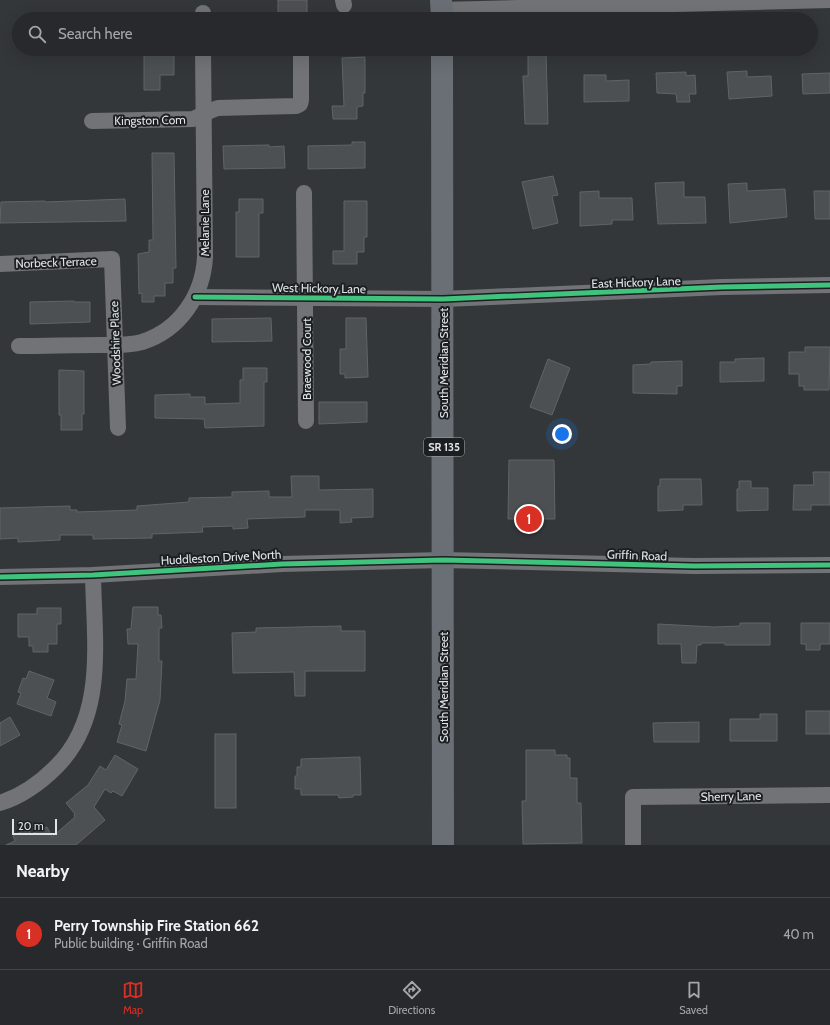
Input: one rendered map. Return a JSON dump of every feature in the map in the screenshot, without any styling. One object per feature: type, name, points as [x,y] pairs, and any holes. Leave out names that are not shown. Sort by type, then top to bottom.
[{"type":"main road","name":"South Meridian Street","points":[[442,56],[443,845]]},
{"type":"street","points":[[441,10],[830,0]]},
{"type":"street","name":"Melanie Lane","points":[[115,344],[142,342],[161,333],[178,320],[195,297],[202,278],[205,257],[203,56]]},
{"type":"street","name":"Kingston Com","points":[[92,121],[193,119],[209,110],[218,108],[296,106],[300,104],[301,56]]},
{"type":"street","name":"Braewood Court","points":[[304,193],[306,421]]},
{"type":"street","name":"Norbeck Terrace","points":[[0,264],[112,259]]},
{"type":"street","name":"Woodshire Place","points":[[112,259],[118,428]]},
{"type":"street","name":"East Hickory Lane","points":[[443,299],[722,287],[830,285]]},
{"type":"street","name":"West Hickory Lane","points":[[195,297],[443,299]]},
{"type":"street","points":[[19,346],[115,344]]},
{"type":"street","name":"Griffin Road","points":[[443,560],[694,566],[830,565]]},
{"type":"street","name":"Huddleston Drive North","points":[[0,577],[93,575],[282,564],[443,560]]},
{"type":"street","points":[[0,803],[28,789],[50,773],[69,752],[80,734],[91,701],[94,681],[93,575]]},
{"type":"street","name":"Sherry Lane","points":[[633,845],[633,797],[830,795]]},
{"type":"building","points":[[278,0],[307,0],[307,12],[278,12]]},
{"type":"building","points":[[144,56],[174,56],[174,75],[160,75],[160,90],[144,90]]},
{"type":"building","points":[[528,56],[546,56],[548,124],[525,124],[523,76],[528,76]]},
{"type":"building","points":[[365,57],[365,93],[363,93],[363,106],[357,107],[357,119],[333,119],[332,106],[344,106],[342,58]]},
{"type":"building","points":[[747,71],[747,77],[771,76],[772,96],[729,99],[727,72]]},
{"type":"building","points":[[686,72],[686,76],[695,75],[696,94],[689,94],[690,102],[677,102],[676,94],[657,93],[656,73]]},
{"type":"building","points":[[830,73],[830,93],[803,94],[802,74]]},
{"type":"building","points":[[584,75],[606,75],[606,81],[629,80],[629,101],[584,102]]},
{"type":"building","points":[[352,142],[365,142],[365,168],[308,169],[308,146],[352,145]]},
{"type":"building","points":[[269,145],[269,147],[284,146],[285,168],[224,169],[223,146]]},
{"type":"building","points":[[152,153],[174,153],[176,268],[173,268],[173,283],[165,283],[165,296],[154,296],[154,302],[142,302],[142,293],[139,294],[138,254],[149,252],[149,240],[153,240]]},
{"type":"building","points":[[553,176],[558,195],[552,196],[558,223],[533,229],[522,182]]},
{"type":"building","points":[[684,182],[684,197],[705,197],[706,223],[658,224],[655,183]]},
{"type":"building","points":[[747,183],[747,191],[785,189],[787,217],[730,223],[728,184]]},
{"type":"building","points":[[599,191],[599,198],[632,198],[633,220],[612,220],[612,224],[580,226],[580,192]]},
{"type":"building","points":[[814,191],[830,191],[830,219],[815,219]]},
{"type":"building","points":[[125,199],[126,221],[0,223],[1,202]]},
{"type":"building","points":[[239,199],[263,199],[263,213],[259,213],[259,257],[236,257],[236,212],[239,212]]},
{"type":"building","points":[[344,201],[367,201],[367,237],[364,237],[364,252],[357,252],[357,264],[333,264],[333,251],[344,251]]},
{"type":"building","points":[[30,302],[90,302],[90,322],[30,324]]},
{"type":"building","points":[[271,318],[272,341],[212,342],[212,319]]},
{"type":"building","points":[[346,318],[366,318],[368,377],[345,378],[345,374],[340,374],[340,349],[346,349]]},
{"type":"building","points":[[805,347],[830,347],[829,390],[804,390],[804,386],[799,386],[799,374],[789,374],[789,352],[805,352]]},
{"type":"building","points":[[764,358],[764,381],[720,382],[720,362],[735,362],[735,359]]},
{"type":"building","points":[[548,359],[570,368],[552,415],[530,407]]},
{"type":"building","points":[[682,361],[682,386],[677,386],[677,394],[633,393],[633,365],[651,364],[651,362]]},
{"type":"building","points":[[243,368],[267,368],[267,382],[264,382],[264,426],[205,428],[204,419],[155,418],[155,395],[190,394],[190,397],[205,397],[205,404],[240,403],[240,380],[243,380]]},
{"type":"building","points":[[59,370],[84,371],[84,414],[82,414],[82,430],[61,430],[61,415],[59,415]]},
{"type":"building","points":[[319,402],[367,402],[367,422],[319,424]]},
{"type":"building","points":[[509,460],[554,460],[555,519],[508,519]]},
{"type":"building","points":[[813,472],[830,472],[830,505],[811,505],[811,510],[793,510],[794,485],[814,485]]},
{"type":"building","points":[[291,476],[319,476],[319,490],[373,489],[373,517],[351,518],[352,522],[340,523],[340,510],[305,510],[305,517],[247,519],[248,528],[233,529],[233,526],[202,527],[203,532],[152,534],[152,538],[93,539],[93,535],[60,535],[60,540],[18,542],[18,538],[0,539],[0,508],[70,506],[70,510],[77,510],[77,512],[137,510],[137,506],[189,502],[189,498],[232,497],[232,492],[269,491],[269,497],[292,497]]},
{"type":"building","points":[[660,479],[701,479],[702,505],[683,505],[683,510],[658,511],[658,486],[660,486]]},
{"type":"building","points":[[739,481],[751,481],[751,488],[768,488],[768,510],[737,511],[737,489],[739,489]]},
{"type":"building","points":[[133,607],[158,607],[158,615],[161,615],[162,628],[159,628],[159,661],[162,661],[160,700],[146,751],[117,742],[122,725],[119,724],[125,701],[127,679],[136,679],[138,644],[128,644],[127,629],[131,629]]},
{"type":"building","points":[[37,608],[61,608],[61,624],[57,624],[57,644],[48,644],[48,652],[33,652],[33,646],[29,646],[29,637],[18,637],[18,614],[37,614]]},
{"type":"building","points":[[740,623],[770,623],[770,645],[725,645],[725,643],[701,643],[701,645],[697,645],[696,663],[682,663],[681,644],[658,644],[658,624],[714,627],[740,626]]},
{"type":"building","points":[[801,623],[830,623],[830,644],[820,644],[820,650],[806,650],[806,644],[801,644]]},
{"type":"building","points":[[341,626],[341,631],[365,631],[365,671],[305,671],[305,696],[295,696],[294,672],[233,673],[232,633],[256,632],[256,628]]},
{"type":"building","points":[[29,671],[54,680],[47,698],[56,702],[51,716],[17,704],[21,693],[18,692],[23,678],[26,679]]},
{"type":"building","points":[[806,711],[830,711],[830,734],[806,734]]},
{"type":"building","points":[[760,714],[777,714],[777,741],[730,741],[730,719],[760,719]]},
{"type":"building","points":[[10,717],[20,735],[0,746],[0,723]]},
{"type":"building","points":[[699,722],[699,742],[654,742],[653,723]]},
{"type":"building","points":[[215,734],[236,734],[236,808],[215,808]]},
{"type":"building","points":[[526,750],[555,750],[555,755],[567,755],[567,758],[570,758],[570,778],[577,778],[577,803],[581,803],[582,843],[523,844],[522,801],[526,801]]},
{"type":"building","points":[[115,755],[138,769],[122,796],[113,791],[111,793],[105,789],[94,807],[105,820],[76,845],[6,845],[15,841],[13,836],[28,828],[31,834],[47,827],[52,837],[75,817],[75,814],[66,803],[88,785],[100,766],[106,770]]},
{"type":"building","points":[[360,757],[361,795],[339,798],[338,795],[301,795],[301,789],[295,789],[295,776],[297,776],[297,767],[301,767],[301,759]]},
{"type":"cycle path","points":[[195,297],[443,299],[722,287],[830,285]]},
{"type":"cycle path","points":[[0,577],[93,575],[282,564],[443,560],[694,566],[830,565]]},
{"type":"place","name":"Perry Township Fire Station 662","points":[[529,519]]}]
